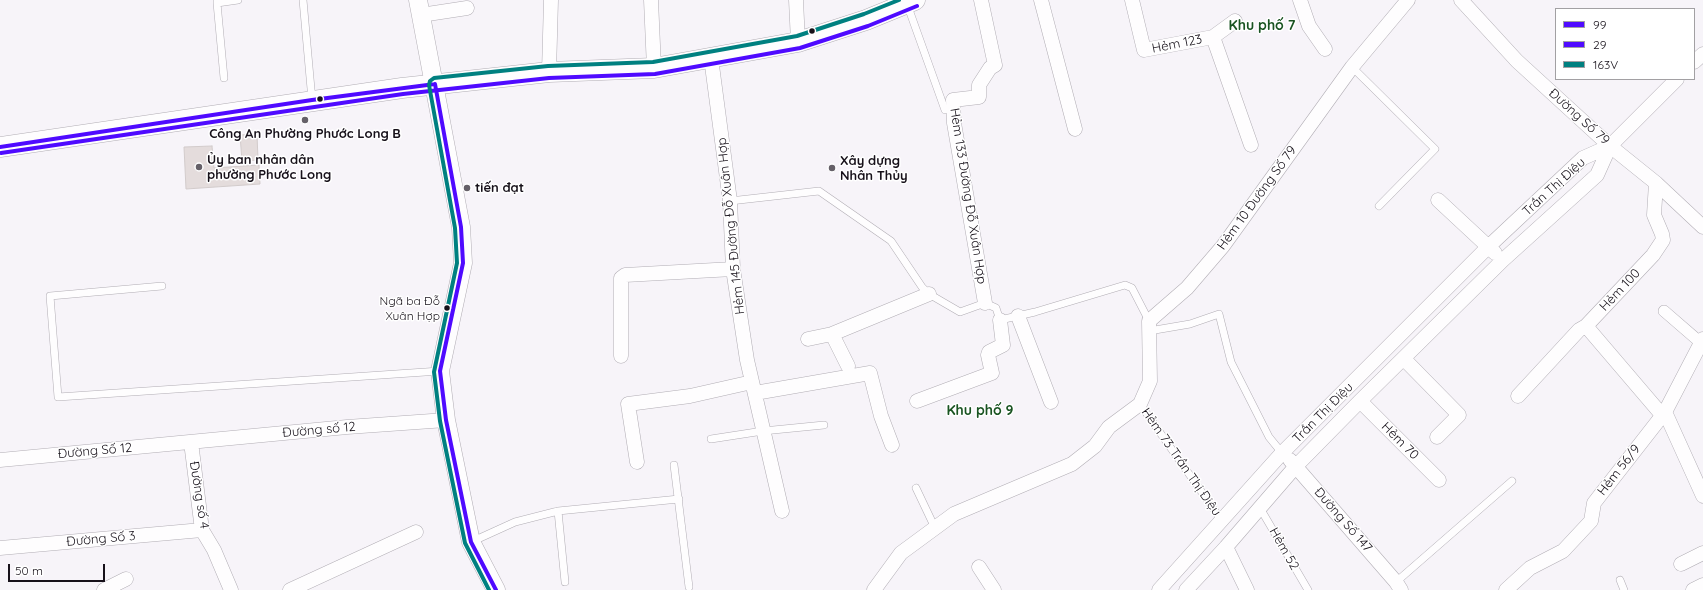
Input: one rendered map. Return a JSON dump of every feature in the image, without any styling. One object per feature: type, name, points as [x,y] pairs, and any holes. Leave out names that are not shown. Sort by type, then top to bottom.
[{"type":"main road","points":[[0,147],[312,100],[435,84],[549,72],[654,68],[798,42],[866,20],[909,1]]},
{"type":"street","points":[[549,72],[551,0]]},
{"type":"street","points":[[651,0],[654,68]]},
{"type":"street","points":[[796,0],[798,42]]},
{"type":"street","name":"Hẻm 133 Đường Đỗ Xuân Hợp","points":[[981,0],[995,65],[990,68],[982,80],[978,90],[979,98],[953,100],[953,115],[985,303]]},
{"type":"street","points":[[1041,0],[1075,129]]},
{"type":"street","name":"Hẻm 123","points":[[1132,0],[1144,50],[1213,37],[1235,21]]},
{"type":"street","points":[[1300,0],[1310,26],[1325,49]]},
{"type":"street","name":"Hẻm 10 Đường Số 79","points":[[1149,326],[1187,288],[1223,246],[1352,67],[1408,0]]},
{"type":"street","name":"Đường Số 79","points":[[1461,0],[1517,62],[1610,146],[1701,221]]},
{"type":"street","points":[[467,8],[419,8],[435,84],[461,227],[463,262],[440,370],[446,420],[471,542],[495,590]]},
{"type":"street","name":"Hẻm 123","points":[[1213,37],[1251,144]]},
{"type":"street","points":[[1695,61],[1703,54]]},
{"type":"street","name":"Hẻm 145 Đường Đỗ Xuân Hợp","points":[[711,58],[730,201],[733,269],[747,360],[782,511]]},
{"type":"street","points":[[1610,146],[1676,80]]},
{"type":"street","name":"Trần Thị Điệu","points":[[1159,590],[1282,453],[1488,248],[1583,158],[1610,146]]},
{"type":"street","name":"Trần Thị Điệu","points":[[1186,590],[1226,547],[1296,466],[1360,401],[1503,260],[1597,175],[1610,146]]},
{"type":"street","name":"Hẻm 100","points":[[1518,396],[1533,378],[1579,330],[1586,326],[1653,255],[1663,240],[1654,215],[1656,183]]},
{"type":"street","points":[[1438,200],[1488,248],[1503,260]]},
{"type":"street","points":[[621,356],[621,278],[625,275],[733,269]]},
{"type":"street","points":[[808,339],[832,334],[929,294]]},
{"type":"street","points":[[1664,311],[1702,341]]},
{"type":"street","points":[[1018,316],[1051,402]]},
{"type":"street","points":[[917,401],[992,373],[993,370],[988,355],[989,352],[1004,345],[1000,320]]},
{"type":"street","points":[[874,590],[902,553],[954,514],[1072,464],[1095,446],[1109,427],[1140,404],[1150,381],[1149,326]]},
{"type":"street","points":[[1586,326],[1664,414],[1703,496]]},
{"type":"street","points":[[832,334],[848,366]]},
{"type":"street","name":"Hẻm 56/9","points":[[1506,590],[1530,568],[1562,551],[1591,521],[1594,503],[1664,414],[1702,341]]},
{"type":"street","points":[[1404,359],[1459,415],[1437,438]]},
{"type":"street","points":[[637,462],[628,404],[870,373],[881,416],[892,445]]},
{"type":"street","name":"Hẻm 70","points":[[1360,401],[1439,480]]},
{"type":"street","name":"Đường số 12","points":[[191,442],[347,427],[446,420]]},
{"type":"street","name":"Đường Số 12","points":[[0,460],[191,442]]},
{"type":"street","name":"Đường số 4","points":[[191,442],[202,530],[214,550],[230,590]]},
{"type":"street","name":"Đường Số 147","points":[[1282,453],[1296,466],[1399,586]]},
{"type":"street","name":"Đường Số 3","points":[[0,548],[202,530]]},
{"type":"street","points":[[293,588],[416,532]]},
{"type":"street","points":[[1226,547],[1247,590]]},
{"type":"street","points":[[1681,564],[1703,553]]},
{"type":"street","points":[[979,567],[994,590]]},
{"type":"street","points":[[104,590],[126,579]]},
{"type":"street","points":[[1693,590],[1703,585]]},
{"type":"lane","points":[[224,78],[217,1],[238,0]]},
{"type":"lane","points":[[303,0],[312,100]]},
{"type":"lane","points":[[909,1],[945,110]]},
{"type":"lane","points":[[1352,67],[1435,149],[1379,206]]},
{"type":"lane","points":[[730,201],[818,191],[891,241],[922,287],[929,294],[960,312],[985,303],[996,308],[1000,320],[1125,285],[1132,288],[1149,326],[1190,324],[1219,314],[1232,362],[1269,437],[1282,453]]},
{"type":"lane","points":[[162,286],[50,296],[58,397],[440,370]]},
{"type":"lane","name":"Hẻm 73 Trần Thị Điệu","points":[[1140,404],[1222,521]]},
{"type":"lane","points":[[710,439],[764,431],[824,425]]},
{"type":"lane","points":[[674,465],[689,587]]},
{"type":"lane","points":[[1399,586],[1512,481]]},
{"type":"lane","points":[[916,488],[935,528]]},
{"type":"lane","points":[[471,542],[515,522],[558,511],[679,499]]},
{"type":"lane","name":"Hẻm 52","points":[[1260,508],[1308,590]]},
{"type":"lane","points":[[558,511],[565,582]]},
{"type":"lane","points":[[1620,580],[1624,590]]},
{"type":"building","points":[[257,134],[258,160],[242,161],[240,135]]},
{"type":"building","name":"Ủy ban nhân dân phường Phước Long","points":[[212,146],[214,168],[259,165],[260,184],[186,189],[184,147]]},
{"type":"transit line","name":"163V","points":[[489,590],[465,543],[440,421],[434,372],[457,263],[455,228],[429,85],[430,81],[434,78],[548,66],[653,62],[797,36],[864,14],[899,0]]},
{"type":"transit line","name":"29","points":[[1,153],[403,94],[549,78],[655,74],[800,48],[868,26],[917,6]]},
{"type":"transit line","name":"99","points":[[435,84],[461,227],[463,263],[440,371],[446,420],[471,542],[496,590]]},
{"type":"transit line","name":"99","points":[[0,147],[312,100],[435,84]]},
{"type":"place","name":"Công An Phường Phước Long B","points":[[305,120]]},
{"type":"place","name":"Ủy ban nhân dân phường Phước Long","points":[[199,167]]},
{"type":"place","name":"Xây dựng Nhân Thủy","points":[[832,168]]},
{"type":"place","name":"tiến đạt","points":[[467,188]]},
{"type":"place","name":"Ngã ba Đỗ Xuân Hợp","points":[[447,308]]},
{"type":"district","name":"Khu phố 7","points":[[1262,26]]},
{"type":"district","name":"Khu phố 9","points":[[980,411]]}]
